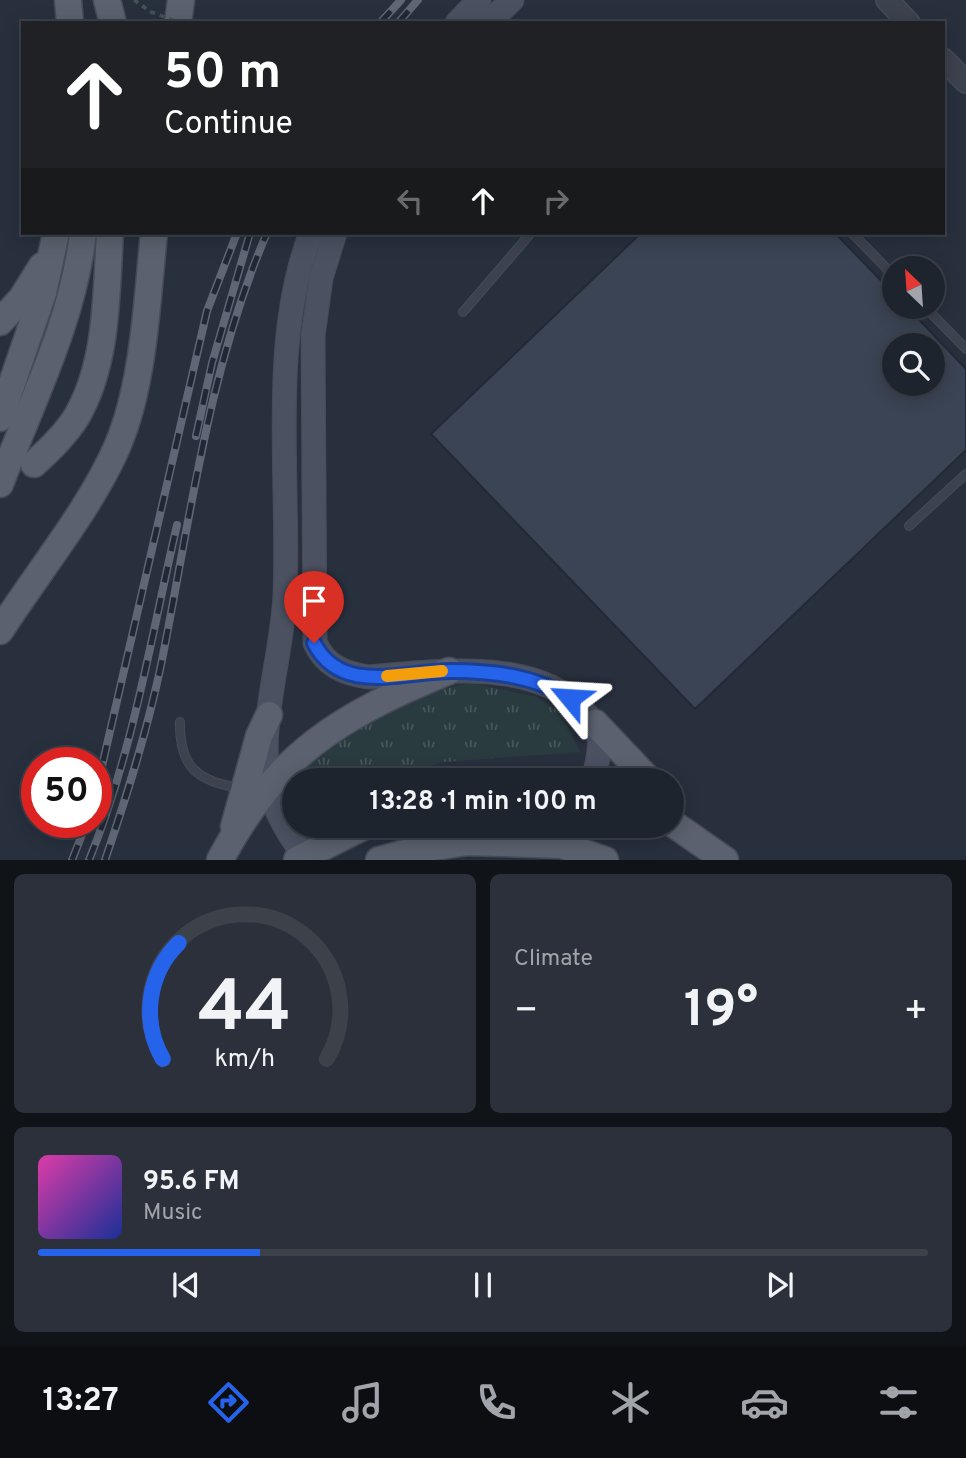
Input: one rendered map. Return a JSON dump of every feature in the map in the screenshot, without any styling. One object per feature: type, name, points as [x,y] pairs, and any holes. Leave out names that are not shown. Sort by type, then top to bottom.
[{"type":"main road","points":[[68,0],[70,21]]},
{"type":"main road","points":[[97,21],[98,0]]},
{"type":"main road","points":[[107,0],[112,21]]},
{"type":"main road","points":[[180,21],[181,0]]},
{"type":"main road","points":[[459,21],[479,0]]},
{"type":"main road","points":[[490,21],[512,0]]},
{"type":"main road","points":[[0,484],[58,342],[79,264],[83,235]]},
{"type":"main road","points":[[34,464],[77,417],[96,371],[103,326],[110,235]]},
{"type":"main road","points":[[0,631],[102,477],[118,444],[139,359],[154,235]]},
{"type":"main road","points":[[225,850],[256,787],[285,596],[288,340],[299,264],[310,235]]},
{"type":"main road","points":[[334,235],[321,278],[313,336],[314,643],[328,663],[351,675],[368,677],[449,671],[527,678],[551,686],[570,698],[638,768]]},
{"type":"main road","points":[[0,322],[22,298],[54,241]]},
{"type":"main road","points":[[0,418],[40,306],[54,241]]},
{"type":"main road","points":[[256,787],[341,722],[390,696],[449,671]]},
{"type":"main road","points":[[595,723],[599,746],[595,768]]},
{"type":"main road","points":[[256,787],[282,821],[303,858],[342,838]]},
{"type":"main road","points":[[684,817],[720,855]]},
{"type":"main road","points":[[684,831],[720,855]]},
{"type":"main road","points":[[379,859],[419,849],[468,842],[534,838]]},
{"type":"main road","points":[[570,838],[605,859]]},
{"type":"street","points":[[887,0],[907,21]]},
{"type":"street","points":[[945,61],[966,82]]},
{"type":"lane","points":[[463,312],[529,235]]},
{"type":"lane","points":[[854,235],[882,264]]},
{"type":"lane","points":[[937,319],[966,349]]},
{"type":"lane","points":[[909,526],[966,474]]},
{"type":"lane","points":[[180,722],[180,745],[187,764],[201,776],[226,786],[256,787]]},
{"type":"path","points":[[134,0],[151,12],[175,21]]},
{"type":"green space","points":[[471,683],[537,697],[561,713],[580,752],[443,762],[425,768],[302,768],[311,756],[410,696]]},
{"type":"building","points":[[639,235],[837,235],[882,282],[882,319],[918,319],[932,333],[882,333],[882,396],[945,396],[945,347],[966,369],[966,450],[695,709],[431,434]]},
{"type":"railway","points":[[382,21],[401,0]]},
{"type":"railway","points":[[400,21],[418,0]]},
{"type":"railway","points":[[106,747],[207,311],[236,235]]},
{"type":"railway","points":[[196,436],[212,363],[249,235]]},
{"type":"railway","points":[[105,860],[136,763],[155,690],[215,391],[247,285],[266,235]]},
{"type":"railway","points":[[89,860],[118,778],[129,737],[177,525]]},
{"type":"railway","points":[[72,860],[81,838]]},
{"type":"slow traffic","points":[[387,676],[442,671]]},
{"type":"route","points":[[314,643],[328,663],[351,675],[368,677],[470,671],[527,678],[551,686],[570,698]]}]
